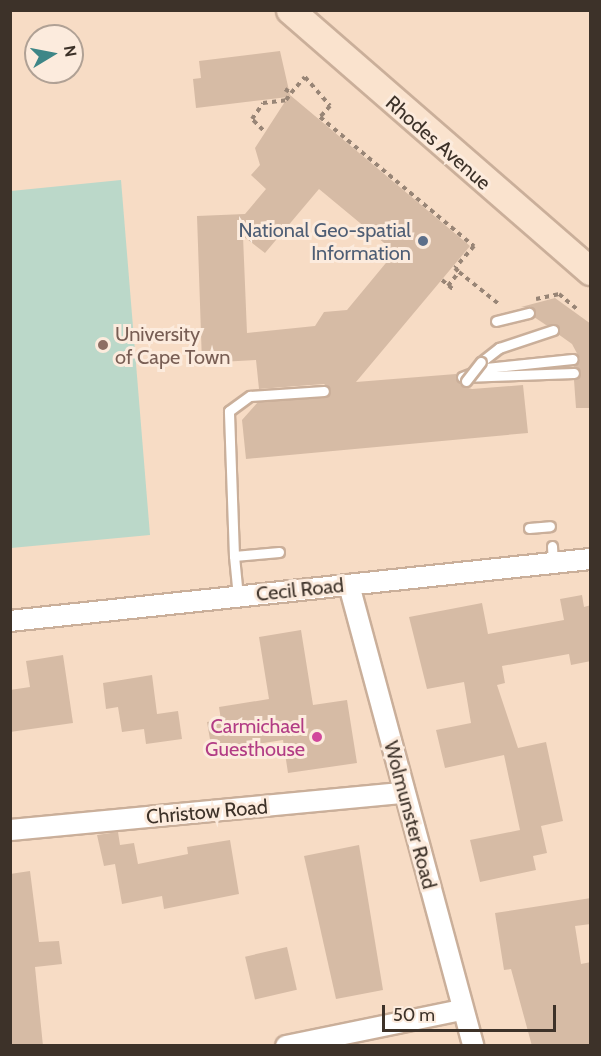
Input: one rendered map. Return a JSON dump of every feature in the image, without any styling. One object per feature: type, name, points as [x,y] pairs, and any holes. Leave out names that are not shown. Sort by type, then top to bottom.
[{"type":"street","name":"Rhodes Avenue","points":[[290,10],[591,271]]},
{"type":"street","name":"Cecil Road","points":[[10,621],[349,585],[553,554],[591,559]]},
{"type":"street","name":"Wolmunster Road","points":[[349,585],[473,1046]]},
{"type":"street","name":"Christow Road","points":[[10,830],[404,793]]},
{"type":"street","points":[[286,1046],[462,1010]]},
{"type":"lane","points":[[496,321],[530,313]]},
{"type":"lane","points":[[466,381],[498,348],[553,330]]},
{"type":"lane","points":[[573,359],[486,368],[462,377],[480,381],[574,373]]},
{"type":"lane","points":[[238,597],[234,556],[229,411],[250,396],[324,391]]},
{"type":"lane","points":[[529,528],[550,526]]},
{"type":"lane","points":[[234,556],[279,552]]},
{"type":"path","points":[[263,130],[252,119],[257,111],[291,93],[305,77],[330,106],[320,117],[474,246],[455,268],[502,307],[513,304]]},
{"type":"path","points":[[285,89],[291,93]]},
{"type":"path","points":[[448,286],[459,272]]},
{"type":"path","points":[[442,280],[454,290]]},
{"type":"path","points":[[525,302],[559,294],[579,311]]},
{"type":"green space","points":[[121,180],[150,535],[11,548],[11,191]]},
{"type":"building","name":"National Geo-spatial Information","points":[[280,51],[290,95],[470,246],[356,382],[456,374],[461,386],[472,389],[523,385],[528,433],[246,459],[242,420],[258,402],[324,398],[331,390],[324,384],[259,389],[256,360],[202,363],[197,216],[245,214],[266,189],[251,175],[260,165],[255,148],[288,97],[196,108],[193,79],[201,78],[199,61]],"holes":[[[319,189],[395,252],[347,310],[324,312],[315,326],[247,333],[243,236],[265,253]]]},
{"type":"building","points":[[555,298],[591,324],[591,408],[576,408],[574,380],[581,372],[573,366],[580,359],[572,344],[558,334],[557,325],[546,325],[534,317],[533,308],[521,307]]},
{"type":"building","points":[[582,595],[584,607],[591,605],[591,661],[571,665],[569,654],[502,666],[505,683],[497,685],[518,748],[546,742],[563,821],[541,826],[547,853],[533,856],[536,870],[480,882],[470,840],[520,830],[504,755],[445,768],[436,730],[471,723],[464,682],[427,689],[409,617],[482,603],[488,634],[564,620],[560,599]]},
{"type":"building","points":[[301,630],[313,705],[347,700],[357,763],[288,773],[283,740],[212,751],[207,722],[221,720],[219,707],[269,699],[259,637]]},
{"type":"building","points":[[63,655],[73,723],[10,732],[10,690],[30,687],[26,661]]},
{"type":"building","points":[[152,675],[157,714],[178,711],[182,739],[146,744],[144,729],[122,732],[118,707],[106,709],[103,683]]},
{"type":"building","points":[[118,832],[120,845],[134,843],[138,864],[188,854],[187,847],[230,840],[239,894],[164,909],[162,896],[122,904],[115,864],[104,866],[97,835]]},
{"type":"building","points":[[359,845],[383,990],[336,999],[304,856]]},
{"type":"building","points":[[30,871],[39,942],[59,941],[62,964],[35,967],[43,1046],[10,1046],[10,874]]},
{"type":"building","points":[[591,898],[591,924],[575,926],[581,964],[591,962],[591,1046],[532,1046],[511,969],[504,970],[495,913]]},
{"type":"building","points":[[287,947],[297,990],[255,1000],[245,957]]},
{"type":"place","name":"National Geo-spatial Information","points":[[423,241]]},
{"type":"place","name":"University of Cape Town","points":[[103,345]]},
{"type":"place","name":"Carmichael Guesthouse","points":[[317,737]]}]
